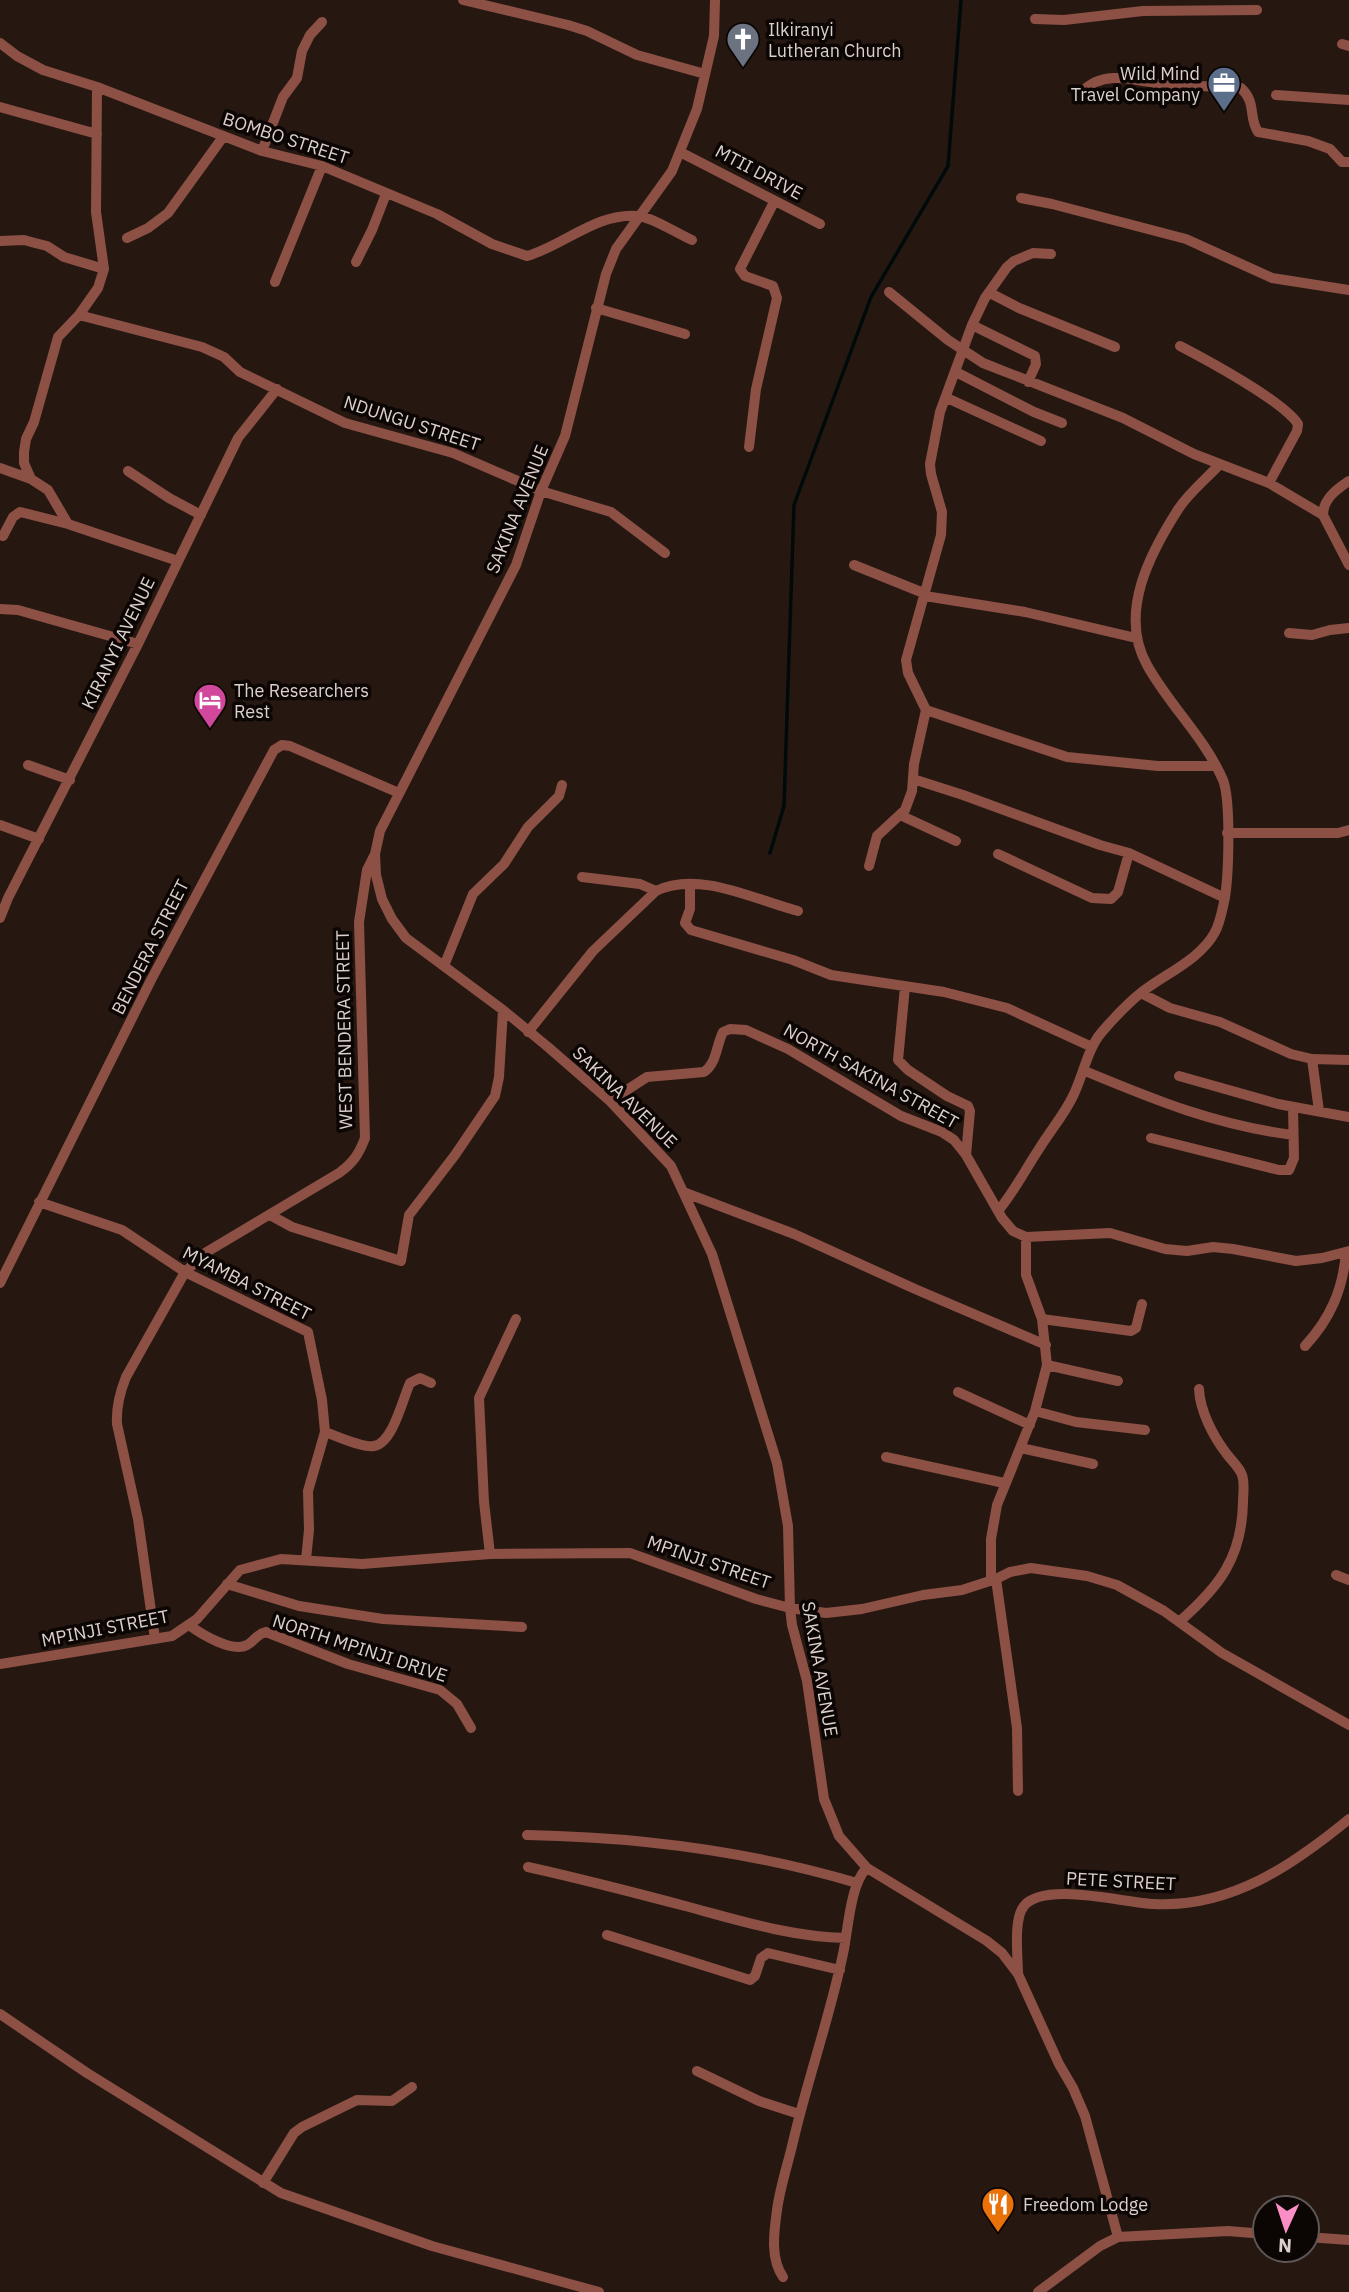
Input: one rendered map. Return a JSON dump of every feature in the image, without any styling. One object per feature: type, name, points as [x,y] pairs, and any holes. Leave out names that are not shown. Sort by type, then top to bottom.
[{"type":"street","points":[[463,0],[558,22],[587,31],[637,55],[705,74]]},
{"type":"street","name":"SAKINA AVENUE","points":[[715,0],[715,28],[705,74],[696,109],[680,152],[663,185],[616,249],[596,308],[565,436],[541,491],[516,565],[380,831],[375,854],[376,875],[382,899],[406,938],[503,1010],[610,1101],[671,1166],[712,1254],[777,1463],[788,1526],[790,1608],[807,1681],[824,1799],[839,1836],[867,1868],[987,1941],[1018,1974],[1085,2116],[1118,2237]]},
{"type":"street","points":[[1129,0],[1130,13]]},
{"type":"street","points":[[1035,19],[1064,20],[1130,13],[1257,10]]},
{"type":"street","points":[[262,151],[283,97],[297,78],[302,51],[310,35],[322,22]]},
{"type":"street","name":"BOMBO STREET","points":[[0,43],[43,70],[97,87],[262,151],[322,166],[437,214],[492,244],[527,256],[598,223],[614,218],[639,216]]},
{"type":"street","points":[[1081,93],[1087,85],[1115,78],[1131,78],[1175,86],[1241,88],[1253,105],[1254,126],[1258,132],[1308,141],[1330,149],[1342,162],[1349,162]]},
{"type":"street","points":[[32,479],[24,463],[26,439],[34,422],[58,337],[98,288],[104,269],[96,212],[97,87]]},
{"type":"street","points":[[1276,95],[1349,100]]},
{"type":"street","points":[[0,107],[97,134]]},
{"type":"street","points":[[127,237],[148,228],[168,214],[223,137]]},
{"type":"street","name":"MTII DRIVE","points":[[680,152],[820,224]]},
{"type":"street","points":[[275,282],[322,166]]},
{"type":"street","points":[[355,262],[372,230],[386,194]]},
{"type":"street","points":[[1021,198],[1186,239],[1272,278],[1349,290]]},
{"type":"street","points":[[749,447],[756,390],[777,298],[773,286],[745,276],[740,269],[775,202]]},
{"type":"street","points":[[639,216],[692,240]]},
{"type":"street","points":[[0,241],[24,240],[47,246],[64,257],[104,269]]},
{"type":"street","points":[[869,866],[877,836],[900,815],[909,801],[926,710],[906,664],[942,521],[930,464],[936,429],[972,325],[985,298],[1014,261],[1033,253],[1051,254]]},
{"type":"street","points":[[889,292],[930,327],[964,351],[998,370],[1123,418],[1219,465],[1269,484],[1323,515],[1349,565]]},
{"type":"street","points":[[990,293],[1019,308],[1115,347]]},
{"type":"street","points":[[596,308],[685,334]]},
{"type":"street","name":"NDUNGU STREET","points":[[79,314],[202,347],[224,357],[240,372],[345,423],[453,453],[541,491],[611,512],[665,553]]},
{"type":"street","points":[[972,325],[1035,356],[1036,364],[1028,382]]},
{"type":"street","points":[[1180,346],[1266,398],[1298,424],[1297,431],[1269,484]]},
{"type":"street","points":[[956,372],[1023,407],[1062,423]]},
{"type":"street","name":"KIRANYI AVENUE","points":[[0,918],[4,896],[39,839],[70,780],[238,438],[277,389]]},
{"type":"street","points":[[947,398],[1041,440]]},
{"type":"street","points":[[998,1211],[1011,1196],[1067,1108],[1085,1071],[1092,1047],[1101,1034],[1141,993],[1208,943],[1216,931],[1225,898],[1227,832],[1224,783],[1216,766],[1146,665],[1136,638],[1135,613],[1138,592],[1153,556],[1180,507],[1219,465]]},
{"type":"street","points":[[0,468],[32,479],[48,491],[68,524]]},
{"type":"street","points":[[128,471],[201,515]]},
{"type":"street","points":[[1323,515],[1328,499],[1349,481]]},
{"type":"street","points":[[3,537],[13,517],[20,512],[68,524],[178,561]]},
{"type":"street","points":[[854,565],[925,595],[1025,612],[1136,638]]},
{"type":"street","points":[[0,609],[18,611],[138,644]]},
{"type":"street","points":[[1289,633],[1312,635],[1349,628]]},
{"type":"street","points":[[926,710],[1067,757],[1158,766],[1216,766]]},
{"type":"street","name":"BENDERA STREET","points":[[0,1283],[151,980],[274,750],[282,745],[290,746],[398,793]]},
{"type":"street","points":[[29,765],[70,780]]},
{"type":"street","points":[[913,779],[1129,853],[1225,898]]},
{"type":"street","points":[[444,966],[473,894],[504,864],[528,827],[559,796],[562,785]]},
{"type":"street","points":[[900,815],[956,842]]},
{"type":"street","points":[[0,825],[39,839]]},
{"type":"street","points":[[1227,832],[1338,833],[1349,830]]},
{"type":"street","points":[[998,854],[1101,900],[1111,899],[1118,892],[1129,853]]},
{"type":"street","name":"WEST BENDERA STREET","points":[[155,1639],[138,1519],[116,1411],[126,1377],[185,1272],[205,1253],[352,1163],[360,1152],[365,1138],[359,922],[368,870],[375,854]]},
{"type":"street","points":[[582,877],[640,884],[656,891]]},
{"type":"street","points":[[690,884],[690,909],[685,923],[691,930],[793,960],[831,975],[944,992],[1007,1008],[1092,1047]]},
{"type":"street","points":[[528,1032],[593,951],[656,891],[665,887],[690,884],[738,892],[798,911]]},
{"type":"street","points":[[905,987],[898,1060],[937,1090],[968,1106],[970,1111],[966,1155]]},
{"type":"street","points":[[1141,993],[1170,1007],[1220,1022],[1282,1051],[1312,1059],[1349,1060]]},
{"type":"street","points":[[270,1215],[292,1227],[401,1261],[409,1214],[455,1155],[495,1096],[499,1077],[503,1010]]},
{"type":"street","name":"NORTH SAKINA STREET","points":[[610,1101],[647,1077],[704,1072],[710,1068],[723,1032],[737,1028],[788,1049],[901,1116],[942,1132],[954,1140],[966,1155],[986,1195],[1013,1230],[1026,1237]]},
{"type":"street","points":[[1312,1059],[1319,1111]]},
{"type":"street","points":[[1085,1071],[1176,1109],[1211,1120],[1293,1135]]},
{"type":"street","points":[[1179,1076],[1293,1107],[1349,1117]]},
{"type":"street","points":[[1151,1138],[1279,1170],[1289,1170],[1294,1158],[1293,1107]]},
{"type":"street","points":[[683,1192],[794,1234],[1046,1345]]},
{"type":"street","name":"MYAMBA STREET","points":[[39,1202],[121,1230],[185,1272],[308,1332],[322,1400],[325,1432],[307,1491],[309,1530],[306,1559]]},
{"type":"street","points":[[1018,1791],[1017,1728],[994,1579],[991,1539],[1004,1483],[1035,1412],[1047,1365],[1042,1319],[1027,1275],[1026,1237],[1110,1233],[1165,1249],[1187,1251],[1213,1247],[1296,1261],[1348,1251],[1338,1297],[1327,1320],[1305,1346]]},
{"type":"street","points":[[1042,1319],[1131,1331],[1136,1328],[1142,1304]]},
{"type":"street","points":[[490,1554],[484,1502],[480,1398],[516,1320]]},
{"type":"street","points":[[1047,1365],[1118,1381]]},
{"type":"street","points":[[325,1432],[365,1445],[380,1444],[393,1427],[410,1383],[419,1378],[431,1383]]},
{"type":"street","points":[[1180,1622],[1210,1594],[1222,1578],[1233,1559],[1242,1523],[1242,1475],[1220,1446],[1210,1427],[1199,1398],[1199,1390]]},
{"type":"street","points":[[958,1392],[1030,1424]]},
{"type":"street","points":[[1035,1412],[1076,1422],[1145,1430]]},
{"type":"street","points":[[1021,1448],[1093,1464]]},
{"type":"street","points":[[886,1457],[1004,1483]]},
{"type":"street","name":"MPINJI STREET","points":[[0,1664],[172,1636],[189,1625],[240,1570],[281,1559],[362,1564],[490,1554],[630,1553],[755,1599],[826,1613],[962,1590],[1010,1572],[1031,1568],[1060,1570],[1117,1585],[1143,1598],[1222,1653],[1349,1725]]},
{"type":"street","points":[[1336,1575],[1349,1580]]},
{"type":"street","points":[[227,1584],[299,1606],[371,1617],[522,1627]]},
{"type":"street","name":"NORTH MPINJI DRIVE","points":[[189,1625],[212,1640],[237,1646],[249,1644],[260,1633],[265,1632],[348,1664],[440,1690],[457,1703],[471,1728]]},
{"type":"street","name":"PETE STREET","points":[[1018,1974],[1019,1915],[1024,1905],[1035,1898],[1066,1895],[1154,1904],[1181,1903],[1222,1896],[1264,1880],[1297,1860],[1349,1819]]},
{"type":"street","points":[[527,1835],[615,1837],[653,1841],[790,1864],[857,1882]]},
{"type":"street","points":[[528,1867],[771,1929],[807,1936],[846,1938]]},
{"type":"street","points":[[783,2277],[776,2267],[774,2249],[777,2209],[799,2115],[840,1970],[857,1882],[867,1868]]},
{"type":"street","points":[[607,1935],[750,1980],[755,1976],[761,1958],[768,1954],[840,1970]]},
{"type":"street","points":[[0,2014],[78,2067],[281,2193],[432,2246],[599,2292]]},
{"type":"street","points":[[696,2071],[759,2101],[799,2115]]},
{"type":"street","points":[[263,2183],[294,2133],[302,2127],[357,2101],[392,2101],[412,2087]]},
{"type":"street","points":[[1038,2292],[1101,2246],[1118,2237],[1228,2231],[1251,2233]]},
{"type":"street","points":[[1321,2238],[1349,2240]]},
{"type":"waterway","points":[[770,853],[784,806],[794,505],[871,297],[948,166],[961,0]]},
{"type":"place","name":"Ilkiranyi Lutheran Church","points":[[743,69]]},
{"type":"place","name":"Wild Mind Travel Company","points":[[1224,113]]},
{"type":"place","name":"The Researchers Rest","points":[[210,730]]},
{"type":"place","name":"Freedom Lodge","points":[[998,2234]]}]
